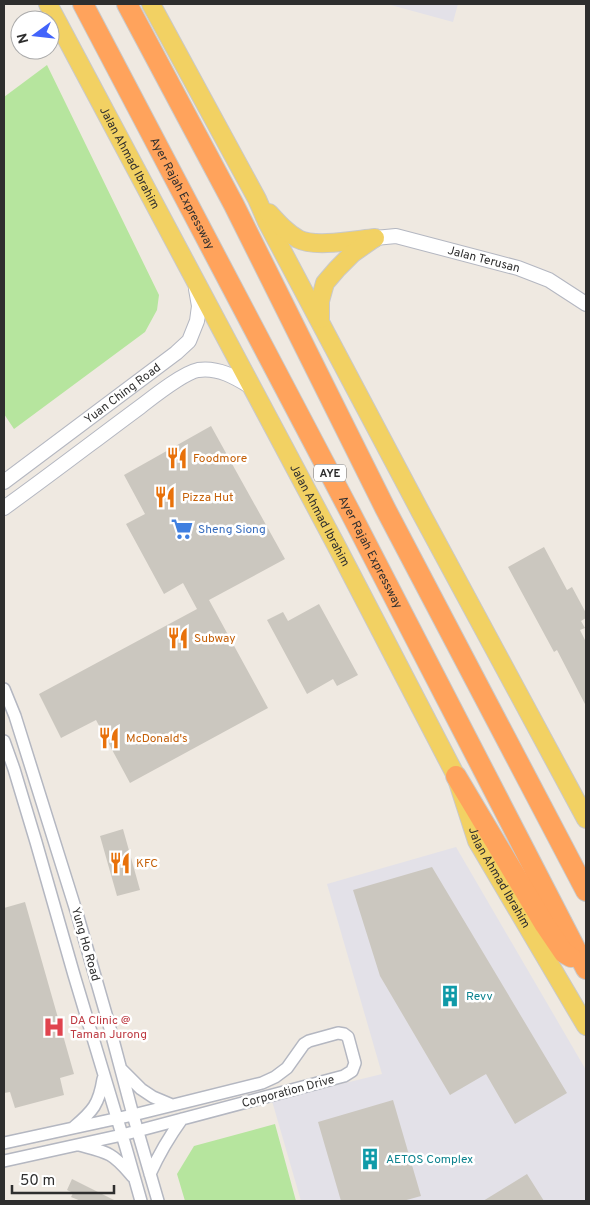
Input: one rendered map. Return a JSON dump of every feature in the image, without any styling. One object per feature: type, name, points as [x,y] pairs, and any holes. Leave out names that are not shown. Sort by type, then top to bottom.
[{"type":"highway","name":"Ayer Rajah Expressway","points":[[83,4],[349,510],[585,966]]},
{"type":"highway","name":"AYE","points":[[128,4],[234,205],[385,508],[586,891]]},
{"type":"highway","points":[[456,776],[545,925],[564,953],[585,966]]},
{"type":"main road","name":"Jalan Ahmad Ibrahim","points":[[48,4],[336,545],[456,776],[477,841],[586,1026]]},
{"type":"main road","points":[[151,4],[257,199],[420,511],[586,819]]},
{"type":"main road","points":[[257,199],[282,228],[300,240],[316,244],[375,238]]},
{"type":"main road","points":[[320,320],[320,301],[325,283],[353,253],[375,238]]},
{"type":"street","name":"Jalan Terusan","points":[[375,238],[396,236],[518,268],[549,280],[586,304]]},
{"type":"street","name":"Yuan Ching Road","points":[[4,482],[169,359],[189,341],[196,322],[199,306],[195,279]]},
{"type":"street","name":"Yuan Ching Road","points":[[4,508],[187,374],[195,371],[217,370],[233,376],[251,387]]},
{"type":"street","name":"Yung Ho Road","points":[[4,689],[16,716],[78,917],[158,1201]]},
{"type":"street","name":"Yung Ho Road","points":[[4,741],[36,842],[141,1201]]},
{"type":"street","name":"Corporation Drive","points":[[4,1143],[133,1116],[262,1083],[275,1077],[287,1068],[309,1040],[338,1033],[348,1037],[355,1063],[352,1071],[344,1076],[138,1131],[4,1161]]},
{"type":"street","points":[[121,1068],[141,1089],[153,1097],[172,1105]]},
{"type":"street","points":[[73,1128],[95,1107],[101,1092],[104,1074]]},
{"type":"street","points":[[150,1174],[166,1141],[182,1119]]},
{"type":"street","points":[[78,1145],[110,1155],[122,1164],[135,1178]]},
{"type":"shaded area","points":[[387,4],[458,4],[453,22]]},
{"type":"shaded area","points":[[456,847],[586,1070],[586,1201],[301,1201],[272,1101],[382,1074],[327,884]]},
{"type":"green space","points":[[47,65],[159,295],[157,310],[145,332],[14,429],[4,414],[4,97]]},
{"type":"green space","points":[[275,1124],[296,1201],[185,1201],[177,1174],[194,1146]]},
{"type":"building","points":[[211,426],[285,559],[209,600],[268,708],[130,783],[96,720],[61,738],[39,694],[197,609],[183,583],[164,594],[126,524],[145,514],[124,475]]},
{"type":"building","points":[[544,547],[567,590],[572,587],[586,613],[586,618],[581,621],[585,628],[580,630],[586,642],[586,706],[557,650],[554,652],[508,567]]},
{"type":"building","points":[[319,604],[358,675],[337,686],[333,679],[307,694],[267,620],[283,612],[288,621]]},
{"type":"building","name":"KFC","points":[[123,829],[140,890],[117,896],[100,836]]},
{"type":"building","name":"Revv","points":[[432,867],[567,1093],[515,1124],[486,1074],[450,1095],[380,976],[353,890]]},
{"type":"building","points":[[25,902],[74,1074],[60,1078],[64,1095],[15,1108],[10,1092],[4,1093],[4,908]]},
{"type":"building","name":"AETOS Complex","points":[[393,1100],[421,1196],[403,1201],[341,1201],[318,1122]]},
{"type":"building","points":[[527,1174],[544,1201],[483,1201]]},
{"type":"building","points":[[72,1179],[116,1201],[81,1201],[71,1197],[73,1193],[67,1190]]},
{"type":"place","name":"Foodmore","points":[[177,458]]},
{"type":"place","name":"Pizza Hut","points":[[165,497]]},
{"type":"place","name":"Sheng Siong","points":[[182,529]]},
{"type":"place","name":"Subway","points":[[178,638]]},
{"type":"place","name":"McDonald's","points":[[109,738]]},
{"type":"place","name":"KFC","points":[[120,863]]},
{"type":"place","name":"Revv","points":[[450,996]]},
{"type":"place","name":"DA Clinic @ Taman Jurong","points":[[54,1027]]},
{"type":"place","name":"AETOS Complex","points":[[370,1159]]}]
